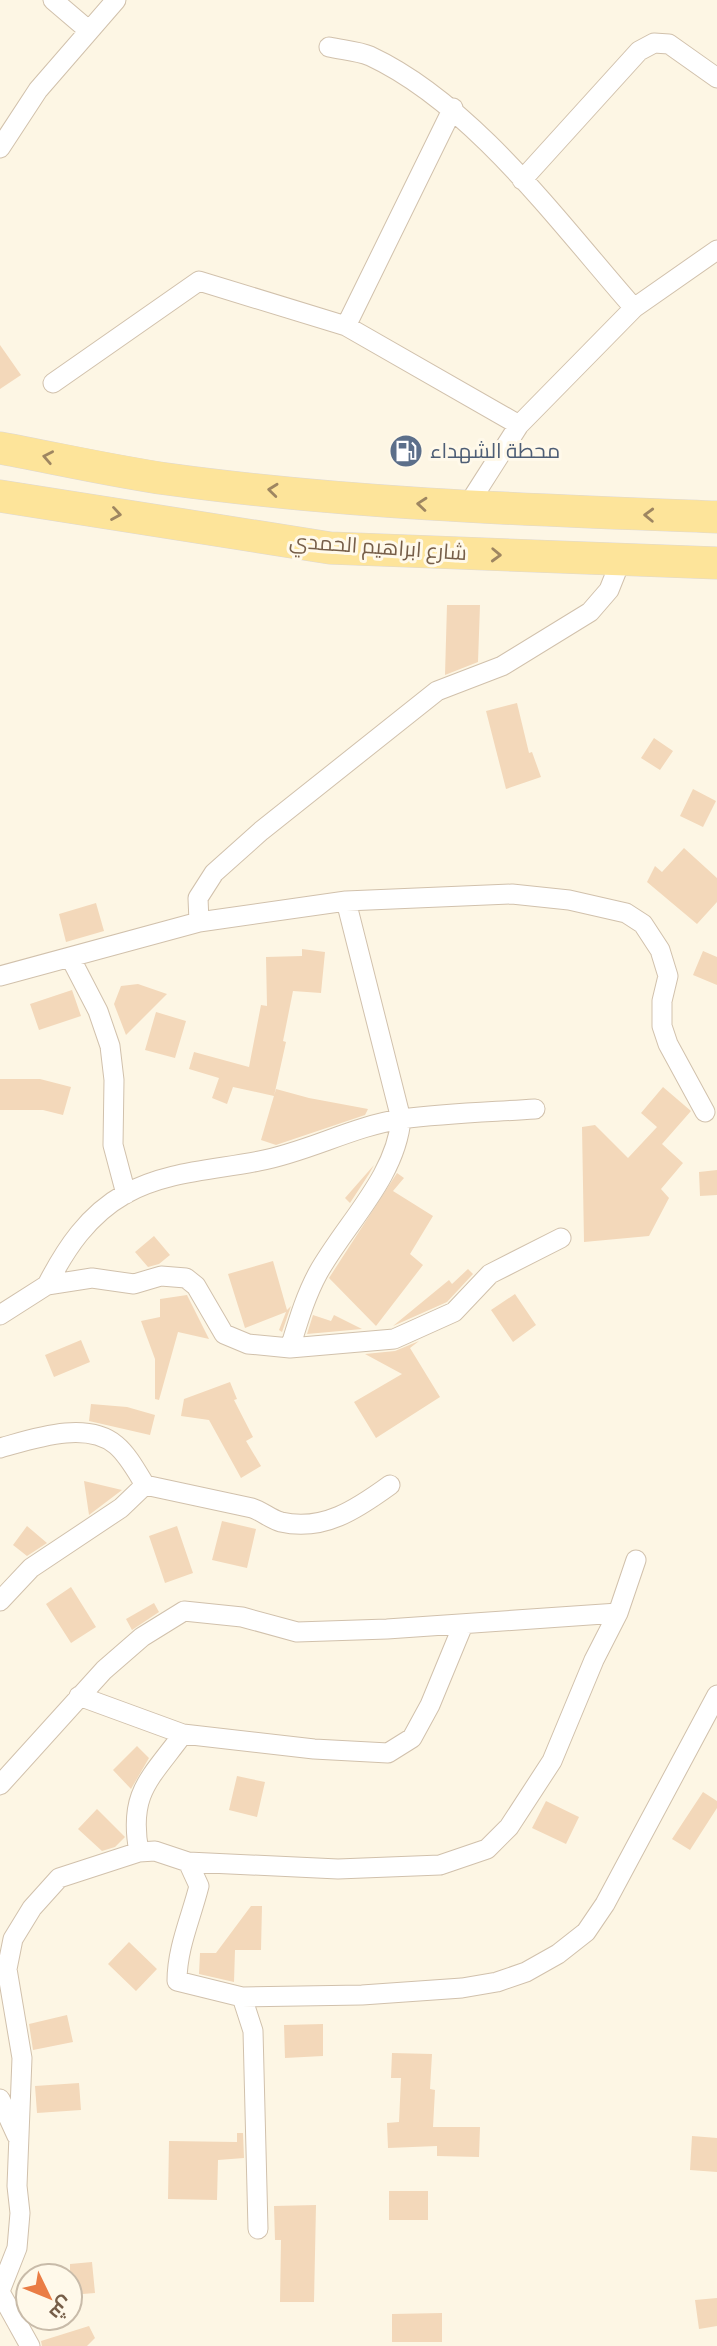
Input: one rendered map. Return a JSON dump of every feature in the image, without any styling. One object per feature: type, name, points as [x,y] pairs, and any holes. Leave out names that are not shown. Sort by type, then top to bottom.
[{"type":"main road","points":[[0,448],[167,479],[341,496],[466,508],[717,517]]},
{"type":"main road","name":"شارع ابراهيم الحمدي","points":[[0,496],[330,548],[717,563]]},
{"type":"main road","points":[[330,548],[341,496]]},
{"type":"street","points":[[53,0],[87,29]]},
{"type":"street","points":[[0,148],[38,90],[87,29],[116,0]]},
{"type":"street","points":[[522,180],[639,51],[654,43],[669,44],[717,78]]},
{"type":"street","points":[[329,47],[369,55],[453,108],[522,180],[634,308]]},
{"type":"street","points":[[346,326],[453,108]]},
{"type":"street","points":[[466,508],[519,425],[634,308],[717,250]]},
{"type":"street","points":[[53,383],[199,281],[346,326],[519,425]]},
{"type":"street","points":[[199,922],[198,898],[214,873],[261,831],[438,691],[502,666],[590,612],[609,590],[621,560]]},
{"type":"street","points":[[0,976],[199,922],[346,901],[512,894],[569,900],[626,913],[643,924],[660,950],[668,976],[662,1001],[662,1026],[668,1044],[705,1112]]},
{"type":"street","points":[[290,1348],[303,1306],[318,1273],[390,1165],[399,1140],[401,1119],[346,901]]},
{"type":"street","points":[[70,957],[97,1011],[110,1046],[114,1080],[113,1144],[125,1194]]},
{"type":"street","points":[[47,1285],[62,1255],[85,1225],[125,1194],[194,1170],[261,1161],[401,1119],[535,1109]]},
{"type":"street","points":[[0,1315],[47,1285],[92,1278],[134,1284],[161,1276],[186,1278],[196,1286],[224,1334],[248,1344],[290,1348],[394,1339],[454,1312],[490,1274],[561,1238]]},
{"type":"street","points":[[0,1448],[58,1433],[86,1434],[115,1444],[145,1485],[256,1510],[277,1521],[297,1525],[323,1523],[359,1507],[390,1485]]},
{"type":"street","points":[[0,1601],[31,1567],[121,1508],[145,1485]]},
{"type":"street","points":[[9,2132],[22,2058],[7,1969],[13,1939],[32,1908],[59,1878],[139,1852],[155,1851],[188,1862],[338,1869],[440,1865],[487,1849],[509,1828],[552,1761],[594,1660],[618,1613],[636,1560]]},
{"type":"street","points":[[0,1785],[79,1696],[142,1637],[184,1611],[242,1617],[296,1632],[463,1625],[618,1613]]},
{"type":"street","points":[[79,1696],[183,1734],[314,1749],[388,1753],[412,1738],[430,1705],[463,1625]]},
{"type":"street","points":[[188,1862],[199,1886],[191,1922],[177,1954],[177,1981],[242,1997],[362,1995],[462,1988],[497,1982],[526,1972],[558,1954],[586,1932],[606,1904],[677,1775],[717,1695]]},
{"type":"street","points":[[139,1852],[134,1822],[140,1791],[183,1734]]},
{"type":"street","points":[[242,1997],[253,2031],[258,2229]]},
{"type":"street","points":[[0,2099],[9,2132],[20,2213],[17,2248],[0,2292],[30,2346]]},
{"type":"building","points":[[0,345],[21,375],[0,389]]},
{"type":"building","points":[[447,605],[480,605],[478,662],[445,675]]},
{"type":"building","points":[[517,703],[529,753],[532,752],[541,777],[506,789],[486,711]]},
{"type":"building","points":[[654,738],[673,751],[660,770],[641,758]]},
{"type":"building","points":[[693,789],[716,801],[703,827],[680,816]]},
{"type":"building","points":[[684,848],[717,878],[717,902],[697,924],[647,882],[655,866],[662,872]]},
{"type":"building","points":[[96,903],[104,931],[66,942],[59,914]]},
{"type":"building","points":[[302,949],[325,952],[321,993],[293,991],[283,1041],[286,1042],[274,1096],[233,1087],[227,1104],[212,1098],[219,1078],[189,1069],[194,1052],[249,1067],[261,1005],[267,1006],[266,957],[302,956]]},
{"type":"building","points":[[703,951],[717,957],[717,985],[693,975]]},
{"type":"building","points":[[138,984],[167,994],[126,1035],[114,1004],[121,986]]},
{"type":"building","points":[[72,990],[81,1016],[39,1030],[30,1004]]},
{"type":"building","points":[[156,1012],[186,1021],[175,1058],[145,1050]]},
{"type":"building","points":[[0,1079],[40,1079],[71,1087],[63,1115],[43,1110],[0,1110]]},
{"type":"building","points":[[663,1087],[691,1111],[662,1144],[683,1163],[661,1189],[669,1198],[649,1236],[584,1242],[582,1127],[595,1125],[628,1158],[657,1127],[641,1113]]},
{"type":"building","points":[[276,1089],[368,1109],[365,1115],[276,1145],[261,1140]]},
{"type":"building","points":[[374,1165],[369,1174],[350,1203],[345,1198]]},
{"type":"building","points":[[717,1170],[717,1195],[700,1196],[699,1172]]},
{"type":"building","points":[[397,1173],[404,1178],[393,1191],[433,1216],[410,1254],[423,1265],[376,1326],[329,1278]]},
{"type":"building","points":[[154,1236],[170,1255],[159,1264],[148,1267],[135,1252]]},
{"type":"building","points":[[273,1261],[287,1310],[291,1306],[282,1332],[279,1330],[286,1312],[245,1328],[228,1274]]},
{"type":"building","points":[[468,1269],[473,1274],[447,1302],[393,1326],[449,1280],[452,1284]]},
{"type":"building","points":[[515,1294],[536,1325],[513,1342],[491,1310]]},
{"type":"building","points":[[187,1295],[209,1339],[178,1332],[159,1400],[155,1399],[155,1359],[141,1321],[160,1317],[160,1299]]},
{"type":"building","points":[[313,1315],[331,1321],[334,1315],[362,1329],[307,1334]]},
{"type":"building","points":[[81,1340],[90,1362],[54,1377],[45,1355]]},
{"type":"building","points":[[419,1341],[410,1348],[440,1397],[376,1438],[354,1402],[402,1374],[365,1354],[395,1351]]},
{"type":"building","points":[[230,1382],[237,1399],[234,1400],[253,1437],[246,1441],[261,1466],[241,1478],[209,1420],[181,1416],[184,1399]]},
{"type":"building","points":[[91,1404],[127,1407],[155,1415],[150,1435],[89,1421]]},
{"type":"building","points":[[84,1481],[122,1490],[89,1515]]},
{"type":"building","points":[[222,1521],[256,1529],[247,1568],[212,1560]]},
{"type":"building","points":[[27,1526],[47,1543],[27,1556],[13,1545]]},
{"type":"building","points":[[177,1526],[193,1573],[165,1583],[149,1536]]},
{"type":"building","points":[[71,1587],[96,1627],[71,1643],[46,1604]]},
{"type":"building","points":[[154,1603],[159,1612],[132,1630],[126,1619]]},
{"type":"building","points":[[137,1746],[149,1758],[131,1789],[113,1770]]},
{"type":"building","points":[[237,1776],[265,1782],[257,1817],[229,1810]]},
{"type":"building","points":[[703,1792],[717,1801],[717,1808],[690,1850],[672,1839]]},
{"type":"building","points":[[546,1801],[579,1817],[566,1844],[532,1828]]},
{"type":"building","points":[[97,1809],[125,1837],[115,1847],[102,1851],[78,1829]]},
{"type":"building","points":[[251,1906],[262,1906],[261,1950],[235,1950],[234,1982],[199,1974],[200,1953],[216,1953]]},
{"type":"building","points":[[129,1942],[157,1969],[136,1991],[108,1964]]},
{"type":"building","points":[[67,2015],[73,2042],[33,2050],[29,2024]]},
{"type":"building","points":[[323,2024],[323,2056],[285,2058],[284,2025]]},
{"type":"building","points":[[392,2053],[432,2054],[430,2089],[435,2090],[433,2127],[480,2127],[479,2157],[437,2156],[437,2146],[388,2148],[387,2123],[399,2122],[401,2078],[391,2078]]},
{"type":"building","points":[[79,2083],[81,2110],[37,2113],[35,2086]]},
{"type":"building","points":[[237,2133],[243,2133],[244,2158],[218,2160],[217,2200],[168,2199],[169,2141],[237,2142]]},
{"type":"building","points":[[692,2136],[717,2138],[717,2172],[690,2170]]},
{"type":"building","points":[[389,2191],[428,2191],[428,2220],[389,2220]]},
{"type":"building","points":[[316,2205],[314,2302],[280,2302],[281,2240],[275,2240],[274,2206]]},
{"type":"building","points":[[92,2262],[95,2293],[84,2294],[84,2263]]},
{"type":"building","points":[[717,2298],[717,2326],[699,2329],[695,2300]]},
{"type":"building","points":[[442,2313],[442,2342],[392,2342],[392,2314]]},
{"type":"building","points":[[89,2326],[95,2338],[87,2346],[42,2346],[41,2341],[70,2332],[84,2332],[84,2328]]},
{"type":"place","name":"محطة الشهداء","points":[[406,451]]}]
